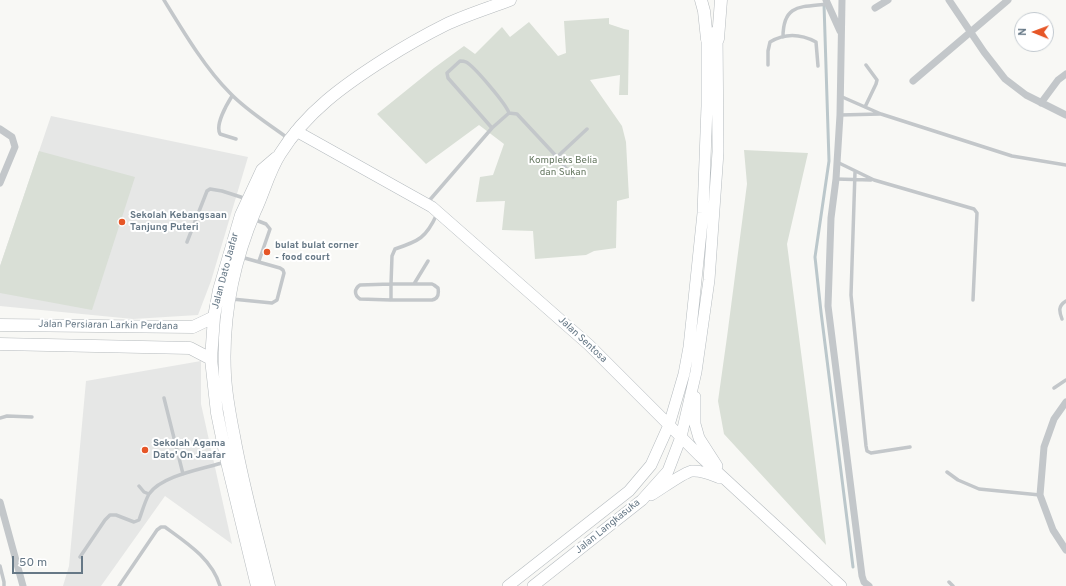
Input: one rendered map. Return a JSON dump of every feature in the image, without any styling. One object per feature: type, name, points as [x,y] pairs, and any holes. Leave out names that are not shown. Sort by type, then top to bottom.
[{"type":"main road","points":[[701,0],[713,39]]},
{"type":"main road","points":[[706,0],[713,39],[718,152],[709,280],[696,372],[695,424],[699,438],[726,480]]},
{"type":"main road","points":[[508,586],[629,491],[651,465],[670,425],[684,374],[689,347],[703,213],[707,106],[716,0]]},
{"type":"main road","points":[[713,39],[721,0]]},
{"type":"main road","name":"Jalan Dato Jaafar","points":[[269,586],[238,459],[229,410],[225,375],[226,313],[239,256],[252,219],[279,156],[293,135],[316,109],[361,74],[393,54],[446,25],[507,1]]},
{"type":"main road","name":"Jalan Sentosa","points":[[293,135],[427,203],[438,212],[589,345],[681,437],[841,586]]},
{"type":"main road","name":"Jalan Dato Jaafar","points":[[257,586],[227,462],[217,413],[211,359],[214,317],[224,271],[241,215],[262,170],[279,156]]},
{"type":"main road","name":"Jalan Persiaran Larkin Perdana","points":[[0,325],[193,328],[214,317]]},
{"type":"main road","name":"Jalan Persiaran Larkin Perdana","points":[[0,344],[190,348],[211,359]]},
{"type":"main road","name":"Jalan Langkasuka","points":[[533,586],[642,500],[668,471],[681,437],[696,372]]},
{"type":"main road","points":[[642,500],[692,471],[707,473],[726,480]]},
{"type":"street","points":[[842,0],[840,114],[836,179],[831,218],[828,306],[862,576],[864,582],[869,586]]},
{"type":"street","points":[[875,8],[888,0]]},
{"type":"street","points":[[949,0],[1005,79],[1026,95],[1066,114]]},
{"type":"street","points":[[913,81],[1008,0]]},
{"type":"street","points":[[825,3],[841,33]]},
{"type":"street","points":[[1041,103],[1058,80],[1066,74]]},
{"type":"street","points":[[0,128],[12,137],[15,147],[0,182]]},
{"type":"street","points":[[1066,402],[1054,419],[1044,447],[1040,495],[1053,530],[1066,550]]},
{"type":"street","points":[[0,502],[23,586]]},
{"type":"lane","points":[[164,0],[212,73],[232,96],[249,110],[293,135]]},
{"type":"lane","points":[[783,37],[785,20],[790,13],[799,8],[825,3]]},
{"type":"lane","points":[[768,65],[768,51],[770,42],[783,37],[796,35],[807,37],[816,42],[818,66]]},
{"type":"lane","points":[[492,128],[448,78],[447,73],[460,61],[466,62],[492,89],[507,107],[509,113]]},
{"type":"lane","points":[[865,107],[876,84],[876,80],[866,65]]},
{"type":"lane","points":[[232,96],[224,108],[218,129],[220,134],[236,139]]},
{"type":"lane","points":[[840,96],[881,114],[1012,156],[1066,165]]},
{"type":"lane","points":[[427,203],[492,128],[509,113],[517,114],[574,177]]},
{"type":"lane","points":[[840,114],[881,114]]},
{"type":"lane","points":[[557,157],[587,130]]},
{"type":"lane","points":[[837,162],[874,180],[974,209],[977,213],[973,300]]},
{"type":"lane","points":[[855,172],[851,295],[866,446],[867,451],[871,453],[910,447]]},
{"type":"lane","points":[[836,179],[874,180]]},
{"type":"lane","points":[[187,242],[207,191],[210,189],[222,191],[248,199]]},
{"type":"lane","points":[[391,300],[392,256],[395,249],[416,241],[430,230],[438,212]]},
{"type":"lane","points":[[252,219],[266,224],[270,229],[259,261]]},
{"type":"lane","points":[[229,299],[272,304],[277,300],[284,273],[280,268],[239,256]]},
{"type":"lane","points":[[414,284],[428,261]]},
{"type":"lane","points":[[363,284],[391,284],[434,285],[438,288],[438,296],[432,300],[391,300],[360,299],[356,295],[358,286],[363,284]]},
{"type":"lane","points":[[1062,319],[1060,307],[1061,304],[1066,301]]},
{"type":"lane","points":[[1054,388],[1066,380]]},
{"type":"lane","points":[[164,398],[183,474]]},
{"type":"lane","points":[[0,418],[7,416],[32,417]]},
{"type":"lane","points":[[80,557],[110,515],[116,515],[134,522],[139,520],[149,494],[158,484],[183,474],[227,462]]},
{"type":"lane","points":[[947,472],[958,480],[979,489],[1040,495]]},
{"type":"lane","points":[[139,486],[144,492],[149,494]]},
{"type":"lane","points":[[120,586],[157,530],[161,527],[165,527],[197,550],[210,566],[220,586]]},
{"type":"lane","points":[[0,566],[4,586]]},
{"type":"lane","points":[[948,582],[953,586]]},
{"type":"shaded area","name":"Sekolah Kebangsaan Tanjung Puteri","points":[[51,116],[248,157],[211,281],[198,315],[133,319],[0,306],[0,266]]},
{"type":"shaded area","name":"Sekolah Agama Dato' On Jaafar","points":[[201,361],[201,404],[232,544],[165,496],[101,586],[63,586],[69,566],[86,381]]},
{"type":"green space","name":"Kompleks Belia dan Sukan","points":[[609,18],[609,24],[629,30],[628,95],[619,95],[620,75],[590,80],[622,126],[626,142],[629,198],[617,201],[616,248],[594,251],[586,255],[535,259],[533,231],[502,230],[505,201],[476,202],[480,177],[493,175],[504,144],[479,125],[426,164],[377,114],[464,46],[475,54],[502,27],[510,37],[529,22],[558,56],[566,53],[564,21]]},
{"type":"green space","points":[[744,150],[808,153],[787,244],[826,545],[724,434],[718,401],[747,184]]},
{"type":"green space","points":[[39,151],[135,177],[92,310],[0,293],[0,266]]},
{"type":"waterway","points":[[824,4],[829,161],[815,257],[853,567]]},
{"type":"place","name":"Sekolah Kebangsaan Tanjung Puteri","points":[[122,222]]},
{"type":"place","name":"bulat bulat corner - food court","points":[[267,252]]},
{"type":"place","name":"Sekolah Agama Dato' On Jaafar","points":[[145,450]]}]
